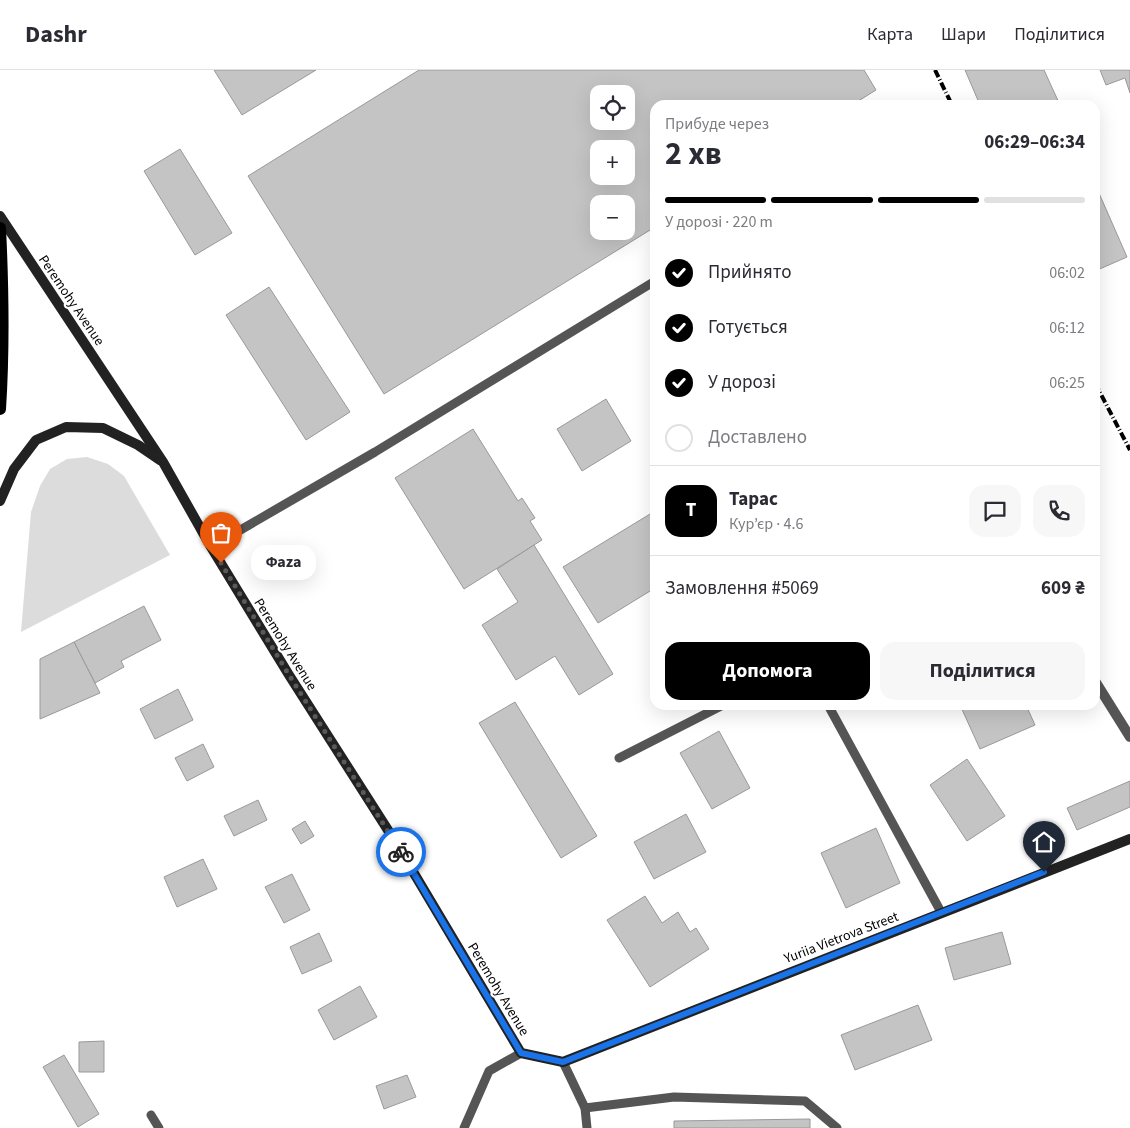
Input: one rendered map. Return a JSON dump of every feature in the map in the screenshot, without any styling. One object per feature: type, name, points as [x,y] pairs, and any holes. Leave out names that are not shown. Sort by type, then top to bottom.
[{"type":"main road","points":[[0,228],[3,293],[3,368],[0,409]]},
{"type":"street","name":"Peremohy Avenue","points":[[0,216],[164,462],[212,547],[289,675],[393,838],[521,1053],[563,1062]]},
{"type":"street","points":[[0,501],[14,470],[36,440],[66,427],[103,428],[164,462]]},
{"type":"street","points":[[1100,689],[1130,737]]},
{"type":"street","name":"Yuriia Vietrova Street","points":[[563,1062],[1130,839]]},
{"type":"lane","points":[[212,547],[375,452],[650,284]]},
{"type":"lane","points":[[619,758],[713,710]]},
{"type":"lane","points":[[831,710],[941,912]]},
{"type":"lane","points":[[464,1128],[489,1071],[521,1053]]},
{"type":"lane","points":[[563,1062],[585,1108],[587,1128]]},
{"type":"lane","points":[[585,1108],[674,1097],[805,1101],[836,1128]]},
{"type":"lane","points":[[151,1115],[159,1128]]},
{"type":"shaded area","points":[[87,457],[108,464],[124,476],[170,555],[21,632],[31,512],[40,486],[50,469],[67,459]]},
{"type":"building","points":[[214,70],[316,70],[242,115]]},
{"type":"building","points":[[419,70],[864,70],[876,90],[860,100],[650,100],[650,230],[635,239],[635,195],[590,195],[590,240],[634,240],[384,394],[248,176]]},
{"type":"building","points":[[965,70],[1044,70],[1058,100],[978,100]]},
{"type":"building","points":[[1100,70],[1130,70],[1130,93],[1125,78],[1106,85]]},
{"type":"building","points":[[180,149],[232,233],[195,255],[144,171]]},
{"type":"building","points":[[1100,195],[1127,257],[1100,269]]},
{"type":"building","points":[[269,287],[350,412],[306,440],[226,315]]},
{"type":"building","points":[[606,399],[631,441],[582,471],[557,429]]},
{"type":"building","points":[[473,429],[518,501],[522,498],[535,518],[530,521],[542,540],[464,589],[395,478]]},
{"type":"building","points":[[650,514],[650,591],[598,623],[563,567]]},
{"type":"building","points":[[534,545],[613,674],[579,695],[555,656],[516,680],[482,625],[518,602],[497,569]]},
{"type":"building","points":[[144,606],[161,640],[121,661],[124,667],[95,683],[74,642]]},
{"type":"building","points":[[74,642],[100,693],[40,719],[40,659]]},
{"type":"building","points":[[178,689],[193,720],[155,739],[140,709]]},
{"type":"building","points":[[515,702],[597,836],[561,858],[479,723]]},
{"type":"building","points":[[962,710],[1028,710],[1035,725],[980,749]]},
{"type":"building","points":[[719,731],[750,788],[712,809],[680,753]]},
{"type":"building","points":[[203,744],[214,767],[187,781],[175,758]]},
{"type":"building","points":[[967,759],[1005,816],[967,841],[930,785]]},
{"type":"building","points":[[1130,781],[1130,807],[1077,830],[1067,808]]},
{"type":"building","points":[[258,800],[267,820],[234,836],[224,816]]},
{"type":"building","points":[[686,814],[706,852],[654,879],[634,842]]},
{"type":"building","points":[[305,821],[314,836],[301,844],[292,829]]},
{"type":"building","points":[[876,828],[900,883],[846,908],[821,853]]},
{"type":"building","points":[[203,859],[217,889],[177,907],[164,877]]},
{"type":"building","points":[[292,874],[310,910],[284,923],[265,887]]},
{"type":"building","points":[[645,896],[662,923],[678,912],[690,932],[696,928],[709,949],[650,987],[607,920]]},
{"type":"building","points":[[1002,932],[1011,964],[954,980],[945,948]]},
{"type":"building","points":[[319,933],[332,961],[302,974],[290,947]]},
{"type":"building","points":[[360,986],[377,1017],[334,1040],[318,1010]]},
{"type":"building","points":[[918,1005],[932,1040],[855,1070],[841,1035]]},
{"type":"building","points":[[104,1041],[104,1072],[79,1072],[79,1042]]},
{"type":"building","points":[[64,1055],[99,1114],[78,1127],[43,1067]]},
{"type":"building","points":[[407,1075],[416,1097],[384,1109],[376,1086]]},
{"type":"building","points":[[810,1119],[810,1128],[674,1128],[674,1121]]},
{"type":"railway","points":[[935,70],[950,100]]},
{"type":"railway","points":[[1100,393],[1130,450]]},
{"type":"way so far","points":[[221,563],[401,852]]},
{"type":"place","name":"Фаzа","points":[[221,563]]},
{"type":"route","points":[[401,852],[521,1053],[563,1062],[1044,872]]}]
